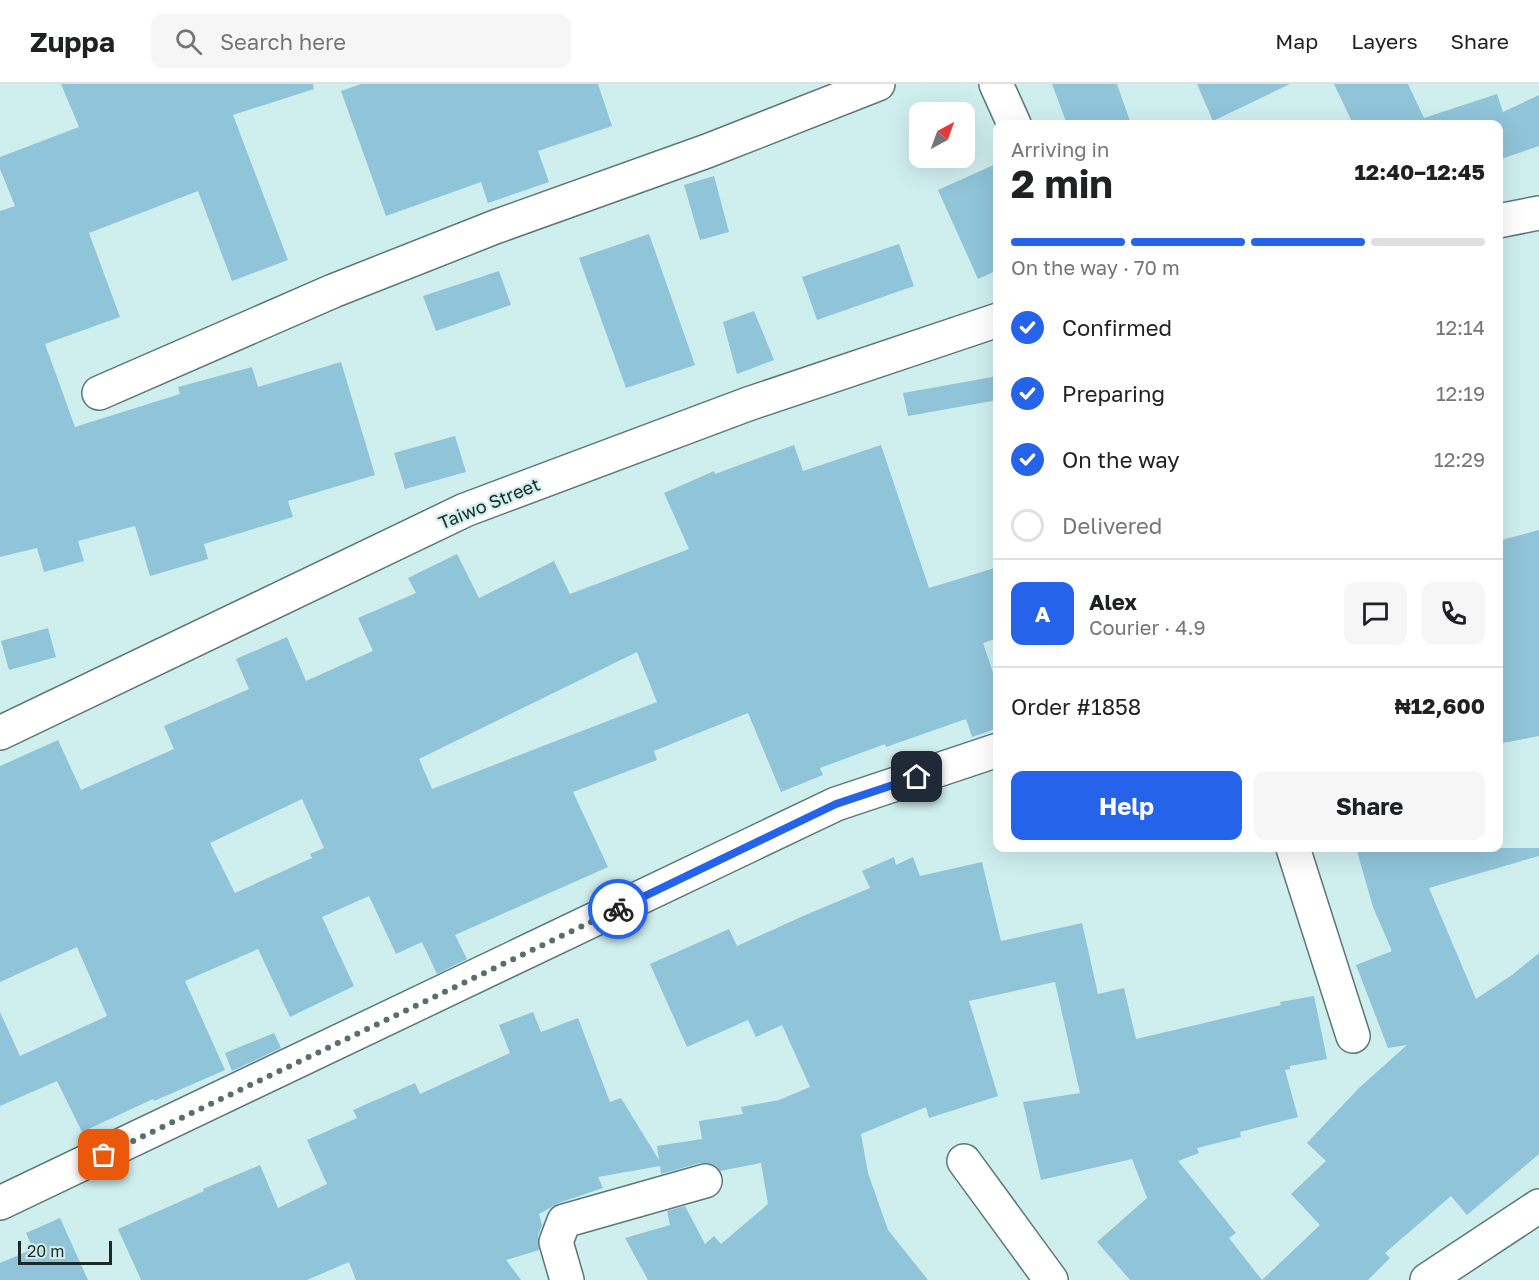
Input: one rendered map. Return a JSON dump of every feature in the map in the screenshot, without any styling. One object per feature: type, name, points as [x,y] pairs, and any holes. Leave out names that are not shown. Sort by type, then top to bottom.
[{"type":"street","points":[[99,393],[333,291],[474,235],[707,151],[878,84]]},
{"type":"street","points":[[996,84],[1012,120]]},
{"type":"street","points":[[1503,220],[1537,222]]},
{"type":"street","name":"Taiwo Street","points":[[0,733],[465,510],[748,404],[993,322]]},
{"type":"street","points":[[0,1203],[836,804],[993,752]]},
{"type":"street","points":[[1294,852],[1353,1036]]},
{"type":"street","points":[[964,1161],[1051,1280]]},
{"type":"street","points":[[567,1280],[556,1242],[564,1221],[705,1180]]},
{"type":"street","points":[[1427,1280],[1539,1206]]},
{"type":"building","points":[[61,84],[313,84],[314,89],[233,115],[288,260],[232,281],[198,191],[89,233],[120,317],[45,344],[75,427],[180,394],[178,387],[252,367],[258,387],[341,362],[375,475],[288,501],[293,517],[204,544],[208,559],[150,576],[135,526],[78,541],[84,561],[44,572],[37,548],[0,557],[0,211],[15,206],[0,169],[0,157],[79,127]]},
{"type":"building","points":[[361,84],[598,84],[612,126],[538,151],[549,182],[488,203],[481,182],[386,216],[341,91]]},
{"type":"building","points":[[1052,84],[1117,84],[1130,120],[1066,120]]},
{"type":"building","points":[[1197,84],[1290,84],[1215,120],[1213,120]]},
{"type":"building","points":[[1334,84],[1408,84],[1424,118],[1497,94],[1503,112],[1539,95],[1539,146],[1503,158],[1503,120],[1351,120]]},
{"type":"building","points":[[993,165],[993,272],[978,279],[938,190]]},
{"type":"building","points":[[714,176],[729,232],[700,240],[684,185]]},
{"type":"building","points":[[649,234],[695,365],[626,388],[579,258]]},
{"type":"building","points":[[899,244],[914,286],[817,320],[802,277]]},
{"type":"building","points":[[499,271],[511,305],[436,331],[423,296]]},
{"type":"building","points":[[754,311],[774,360],[737,374],[723,322]]},
{"type":"building","points":[[993,377],[993,401],[908,416],[903,393]]},
{"type":"building","points":[[455,436],[466,472],[405,489],[394,453]]},
{"type":"building","points":[[794,445],[803,471],[881,445],[929,588],[993,569],[993,640],[983,643],[993,672],[993,730],[972,737],[966,719],[886,747],[885,744],[820,768],[823,775],[781,792],[748,713],[654,751],[657,760],[573,792],[608,867],[455,935],[467,959],[437,974],[422,942],[396,954],[369,896],[322,917],[354,986],[290,1017],[258,949],[185,981],[225,1070],[154,1101],[153,1099],[82,1132],[57,1081],[0,1106],[0,1012],[20,1056],[107,1016],[77,947],[0,982],[0,766],[58,740],[81,790],[174,749],[164,726],[249,689],[236,659],[287,637],[306,681],[373,651],[358,618],[416,593],[408,578],[457,554],[479,598],[554,561],[570,594],[689,549],[664,493],[714,471],[715,474]],"holes":[[[637,652],[657,702],[432,789],[419,759]],[[302,799],[324,848],[310,854],[312,858],[235,893],[210,843]]]},
{"type":"building","points":[[1539,530],[1539,736],[1503,743],[1503,540]]},
{"type":"building","points":[[48,628],[56,657],[9,670],[1,641]]},
{"type":"building","points":[[1503,848],[1539,848],[1539,856],[1429,888],[1476,999],[1512,975],[1539,953],[1539,1154],[1467,1215],[1451,1196],[1385,1253],[1390,1258],[1368,1280],[1262,1280],[1320,1225],[1291,1194],[1326,1161],[1307,1143],[1359,1088],[1407,1045],[1388,1048],[1356,965],[1392,951],[1373,907],[1357,852],[1503,852]]},
{"type":"building","points":[[894,857],[896,865],[913,857],[920,876],[982,862],[1001,941],[1082,923],[1098,994],[1124,988],[1136,1039],[1281,1005],[1280,1002],[1314,996],[1327,1059],[1290,1066],[1290,1069],[1285,1070],[1298,1117],[1240,1132],[1241,1137],[1197,1148],[1199,1153],[1178,1161],[1236,1233],[1229,1238],[1262,1280],[1130,1280],[1097,1242],[1147,1198],[1132,1159],[1041,1180],[1023,1102],[1080,1093],[1055,982],[969,1001],[998,1096],[929,1118],[926,1107],[861,1134],[868,1173],[888,1230],[928,1280],[648,1280],[625,1238],[670,1225],[667,1211],[685,1206],[705,1244],[714,1236],[721,1244],[768,1204],[761,1163],[720,1171],[709,1163],[700,1163],[661,1174],[660,1166],[598,1177],[603,1188],[559,1203],[539,1214],[542,1225],[538,1236],[539,1250],[506,1260],[521,1280],[356,1280],[349,1262],[307,1280],[141,1280],[118,1229],[260,1165],[278,1208],[327,1184],[307,1140],[357,1118],[353,1110],[415,1083],[420,1094],[510,1053],[499,1025],[533,1012],[541,1032],[578,1018],[610,1102],[621,1098],[659,1160],[657,1146],[702,1139],[699,1121],[743,1114],[741,1107],[779,1100],[810,1087],[782,1025],[756,1037],[748,1020],[687,1047],[650,964],[729,929],[737,946],[870,888],[862,871]]},
{"type":"building","points":[[274,1033],[281,1048],[232,1071],[225,1053]]},
{"type":"building","points":[[60,1218],[88,1280],[0,1280],[0,1263],[33,1249],[26,1233]]},
{"type":"way so far","points":[[104,1155],[618,909]]},
{"type":"route","points":[[618,909],[836,804],[917,777]]}]
